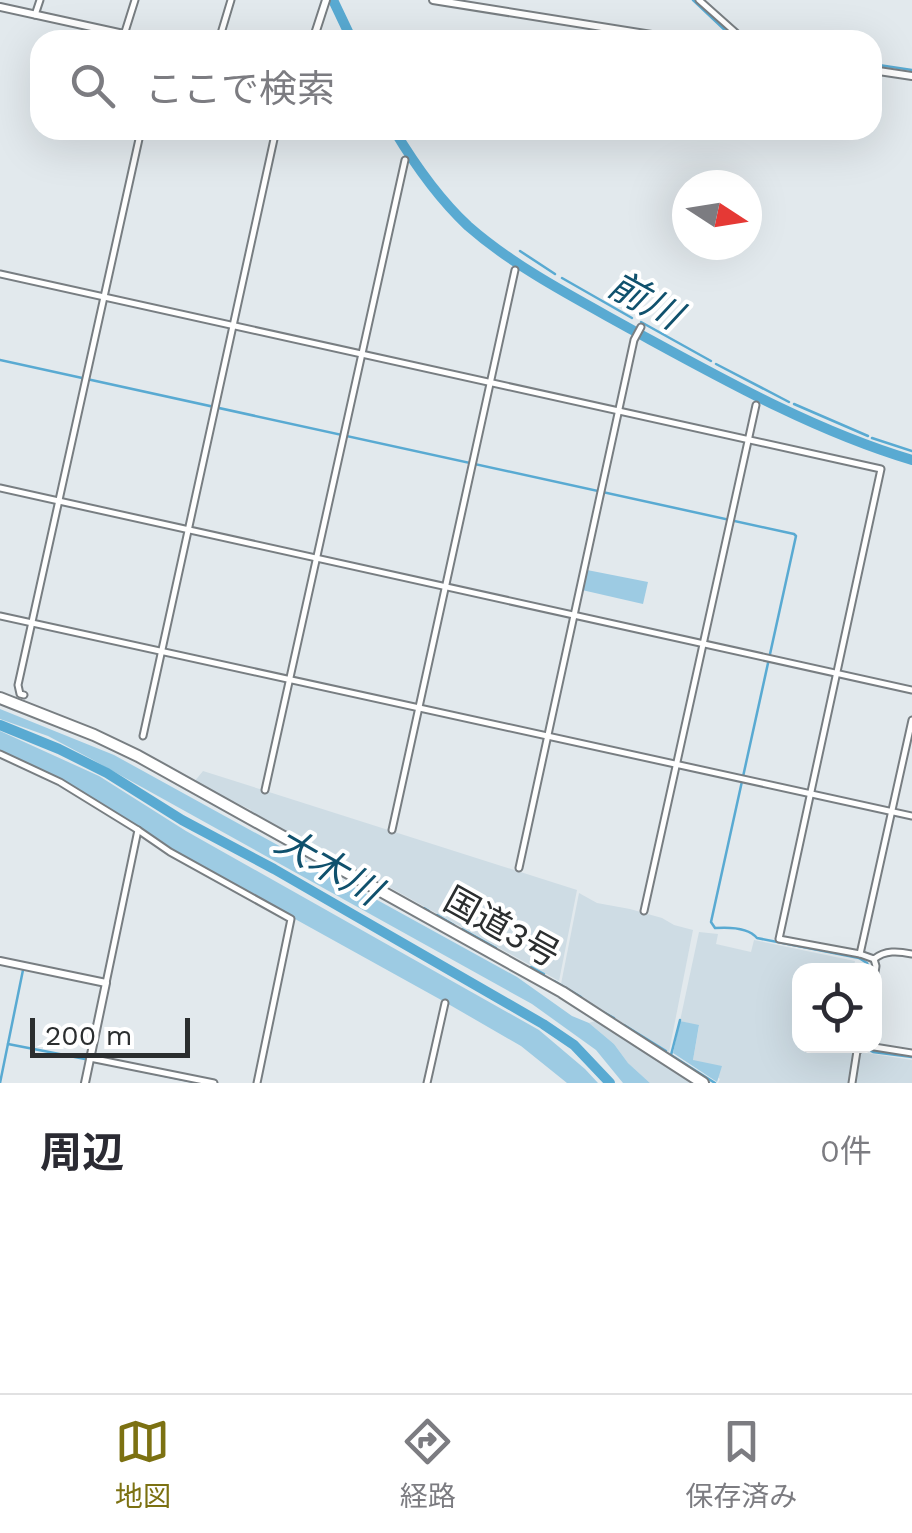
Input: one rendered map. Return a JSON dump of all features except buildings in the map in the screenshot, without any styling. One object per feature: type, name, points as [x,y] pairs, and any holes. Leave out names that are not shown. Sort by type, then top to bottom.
[{"type":"highway","name":"国道3号","points":[[0,698],[152,763],[562,992],[703,1083]]},
{"type":"street","points":[[36,15],[40,0]]},
{"type":"street","points":[[125,30],[135,0]]},
{"type":"street","points":[[221,30],[231,0]]},
{"type":"street","points":[[316,30],[326,0]]},
{"type":"street","points":[[433,0],[620,30]]},
{"type":"street","points":[[700,0],[733,30]]},
{"type":"street","points":[[0,7],[105,30]]},
{"type":"street","points":[[882,72],[912,76]]},
{"type":"street","points":[[24,694],[20,694],[18,685],[139,140]]},
{"type":"street","points":[[143,736],[274,140]]},
{"type":"street","points":[[265,790],[405,160]]},
{"type":"street","points":[[392,830],[515,270]]},
{"type":"street","points":[[0,274],[881,469],[779,939],[874,959]]},
{"type":"street","points":[[519,868],[634,340],[641,326]]},
{"type":"street","points":[[644,911],[756,405]]},
{"type":"street","points":[[0,488],[912,690]]},
{"type":"street","points":[[0,616],[912,816]]},
{"type":"street","points":[[860,954],[912,720]]},
{"type":"street","points":[[0,754],[60,782],[188,863],[291,919],[257,1083]]},
{"type":"street","points":[[85,1083],[138,830]]},
{"type":"street","points":[[874,959],[882,954],[912,954]]},
{"type":"street","points":[[874,959],[875,963]]},
{"type":"street","points":[[0,961],[106,983]]},
{"type":"street","points":[[428,1083],[445,1003]]},
{"type":"street","points":[[882,1049],[912,1053]]},
{"type":"street","points":[[852,1083],[857,1053]]},
{"type":"street","points":[[90,1058],[214,1083]]},
{"type":"shaded area","points":[[587,570],[648,582],[643,604],[582,590]]},
{"type":"shaded area","points":[[0,709],[114,755],[517,977],[572,1016],[589,1023],[650,1083],[623,1083],[596,1050],[532,1004],[93,760],[48,736],[0,719]]},
{"type":"shaded area","points":[[0,731],[99,776],[186,831],[539,1030],[598,1083],[567,1083],[521,1046],[185,858],[59,779],[0,752]]},
{"type":"shaded area","points":[[203,771],[577,890],[559,981],[194,782]]},
{"type":"shaded area","points":[[579,893],[597,903],[662,918],[693,930],[669,1052],[561,984]]},
{"type":"shaded area","points":[[699,932],[718,934],[716,944],[751,952],[754,940],[855,961],[792,963],[792,1053],[855,1053],[849,1083],[718,1083],[720,1079],[693,1060],[699,1026],[680,1021]]},
{"type":"shaded area","points":[[595,1021],[694,1083],[650,1083],[589,1023]]},
{"type":"shaded area","points":[[680,1021],[699,1025],[693,1060],[722,1066],[717,1082],[673,1053]]},
{"type":"shaded area","points":[[860,1053],[912,1060],[912,1083],[855,1083]]},
{"type":"waterway","name":"前川","points":[[333,0],[347,30]]},
{"type":"waterway","points":[[693,0],[725,30]]},
{"type":"waterway","points":[[882,66],[912,70]]},
{"type":"waterway","name":"前川","points":[[400,140],[457,215],[528,270],[771,403],[840,435],[912,460]]},
{"type":"waterway","points":[[520,251],[555,274]]},
{"type":"waterway","points":[[562,278],[632,318]]},
{"type":"waterway","points":[[641,322],[711,361]]},
{"type":"waterway","points":[[0,360],[794,534],[711,922],[715,928],[738,928],[757,938],[859,958],[867,963]]},
{"type":"waterway","points":[[716,364],[789,402]]},
{"type":"waterway","points":[[794,404],[868,436]]},
{"type":"waterway","points":[[872,438],[912,451]]},
{"type":"waterway","name":"大木川","points":[[0,725],[107,773],[182,820],[543,1024],[574,1045],[610,1083]]},
{"type":"waterway","points":[[424,908],[429,911]]},
{"type":"waterway","points":[[437,915],[454,925]]},
{"type":"waterway","points":[[462,929],[496,948]]},
{"type":"waterway","points":[[531,967],[544,974]]},
{"type":"waterway","points":[[0,1083],[23,970]]},
{"type":"waterway","points":[[554,981],[581,997]]},
{"type":"waterway","points":[[603,1012],[614,1018]]},
{"type":"waterway","points":[[680,1020],[671,1055],[715,1083]]},
{"type":"waterway","points":[[624,1025],[666,1051]]},
{"type":"waterway","points":[[8,1044],[85,1059]]},
{"type":"waterway","points":[[881,1053],[912,1057]]},
{"type":"waterway","points":[[112,1065],[199,1083]]}]
